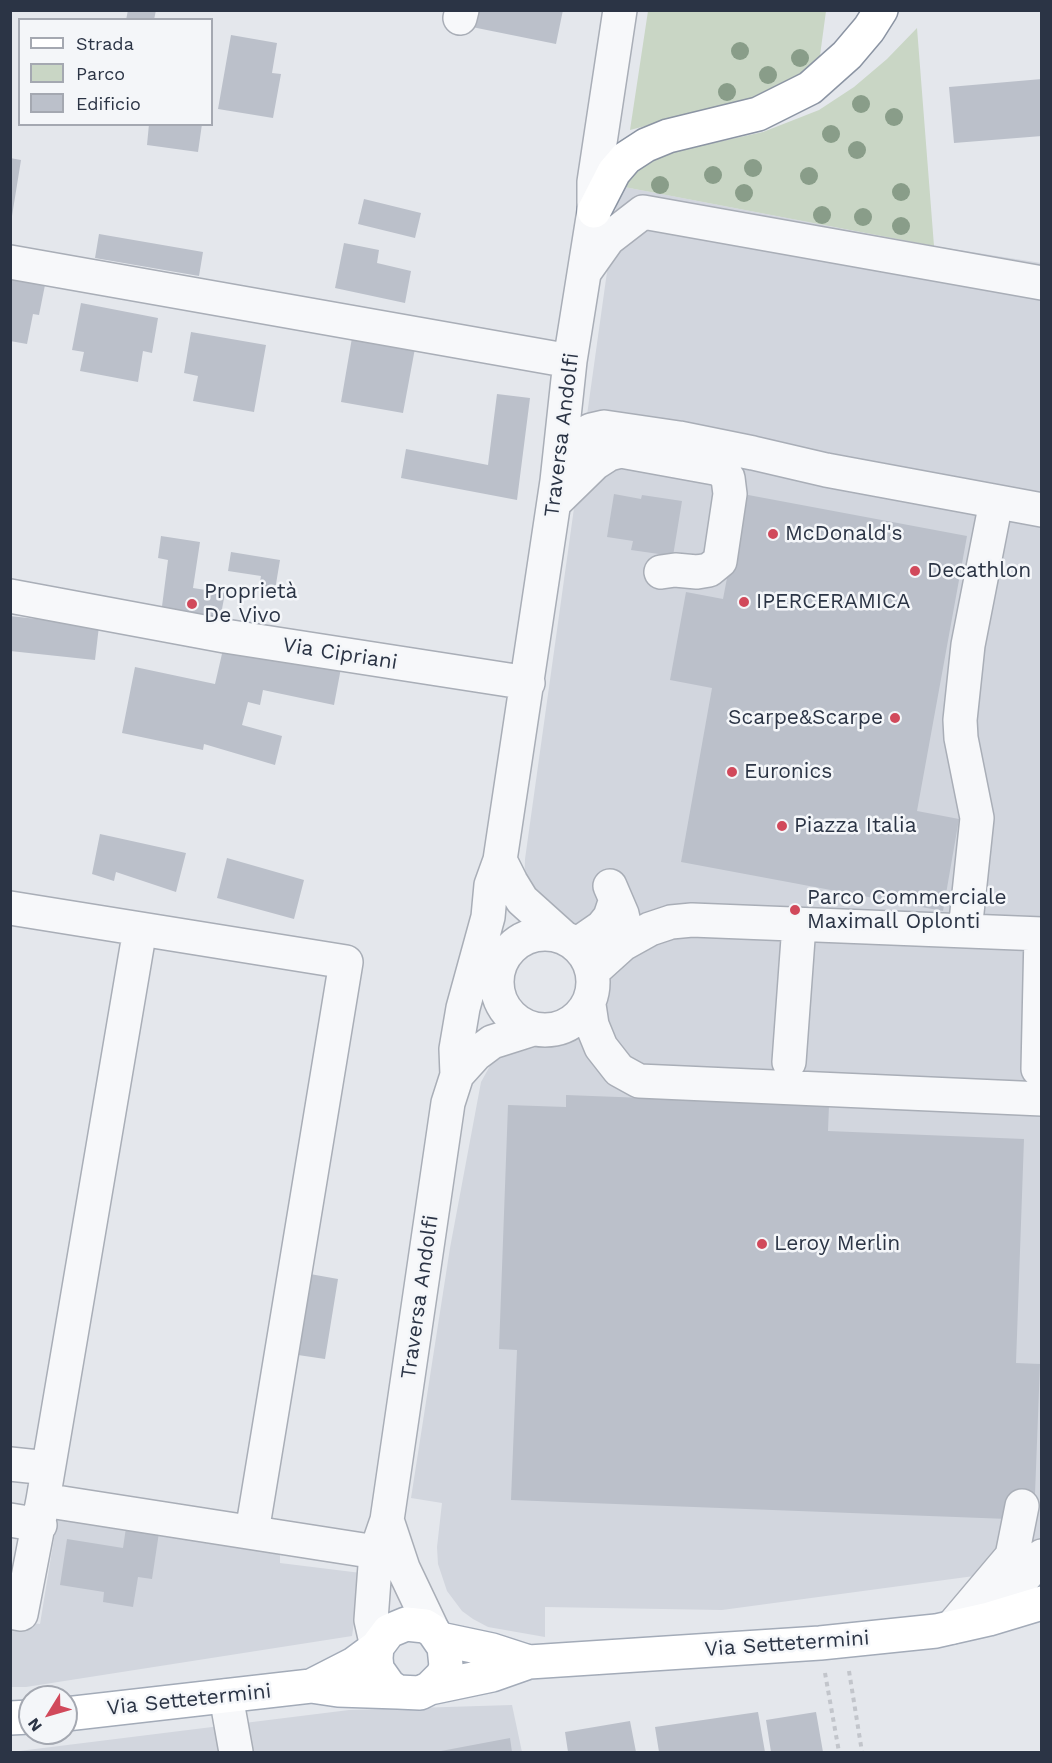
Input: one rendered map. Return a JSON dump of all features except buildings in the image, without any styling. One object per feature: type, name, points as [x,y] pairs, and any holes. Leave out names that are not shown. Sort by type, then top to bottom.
[{"type":"main road","points":[[594,211],[614,172],[626,158],[646,145],[668,136],[758,114],[810,88],[847,55],[869,29],[881,10]]},
{"type":"main road","name":"Via Settetermini","points":[[78,1712],[311,1686],[338,1690],[414,1690],[492,1676],[529,1662],[833,1642],[952,1627],[1041,1604]]},
{"type":"main road","points":[[406,1624],[424,1626],[436,1635],[444,1647],[446,1666],[442,1675],[414,1690],[389,1686],[377,1669],[377,1647],[389,1631],[406,1624]]},
{"type":"main road","name":"Via Settetermini","points":[[436,1635],[529,1662]]},
{"type":"main road","name":"Via Settetermini","points":[[311,1686],[354,1664],[377,1647]]},
{"type":"street","name":"Traversa Andolfi","points":[[377,1647],[371,1620],[376,1552],[387,1520],[448,1103],[457,1075],[456,1049],[463,1008],[488,917],[491,885],[500,860],[556,492],[570,361],[586,270],[594,211],[594,182],[620,10]]},
{"type":"street","points":[[586,270],[608,239],[643,212],[1041,283]]},
{"type":"street","points":[[10,262],[570,361]]},
{"type":"street","points":[[556,492],[568,454],[576,443],[591,430],[604,427],[690,440],[826,470],[1041,510]]},
{"type":"street","points":[[556,492],[609,454],[621,451],[720,470],[728,478],[730,494],[720,561],[709,570],[661,572]]},
{"type":"street","points":[[964,931],[977,818],[961,738],[960,720],[968,645],[996,502]]},
{"type":"street","name":"Via Cipriani","points":[[10,596],[225,636],[528,682]]},
{"type":"street","points":[[500,860],[522,900],[586,957],[592,972],[593,989],[589,1005],[592,1025],[601,1047],[619,1070],[639,1081],[1040,1084],[1041,934],[682,921],[671,922],[650,930],[623,944],[592,972]]},
{"type":"street","points":[[463,1008],[499,965],[507,951],[527,937],[550,934],[569,940],[602,927],[610,917],[612,894],[622,914],[625,927],[623,944]]},
{"type":"street","points":[[10,908],[346,962],[252,1532]]},
{"type":"street","name":"Traversa Andolfi","points":[[488,917],[499,965]]},
{"type":"street","points":[[789,1062],[799,924]]},
{"type":"street","points":[[10,1612],[21,1614],[31,1515],[48,1468],[140,929]]},
{"type":"street","points":[[499,965],[497,991],[506,1011],[522,1026],[549,1031],[565,1027],[578,1018],[589,1005]]},
{"type":"street","name":"Traversa Andolfi","points":[[457,1075],[476,1054],[492,1042],[533,1029]]},
{"type":"street","points":[[10,1464],[48,1468]]},
{"type":"street","points":[[952,1627],[1012,1556],[1022,1506]]},
{"type":"street","points":[[31,1515],[252,1532],[376,1552]]},
{"type":"street","name":"Traversa Andolfi","points":[[387,1520],[403,1568],[436,1635]]},
{"type":"street","points":[[989,1619],[1041,1556]]},
{"type":"street","points":[[226,1696],[236,1752]]},
{"type":"path","points":[[833,1642],[839,1752]]},
{"type":"path","points":[[833,1642],[862,1752]]},
{"type":"shaded area","name":"Parco Commerciale Maximall Oplonti","points":[[619,186],[934,246],[1041,263],[1041,1567],[722,1610],[545,1607],[545,1637],[488,1627],[462,1611],[447,1591],[438,1564],[437,1547],[442,1503],[411,1498],[450,1248],[481,1082],[491,1064],[503,1056],[549,1044],[574,1033],[601,1016],[606,1000],[609,977],[600,948],[576,924],[558,917],[524,889],[525,859]]},
{"type":"shaded area","points":[[58,1514],[280,1550],[280,1563],[361,1573],[352,1636],[39,1685],[11,1687],[10,1620],[40,1624]]},
{"type":"shaded area","points":[[512,1705],[522,1752],[11,1752],[78,1745],[349,1710]]},
{"type":"green space","points":[[648,11],[826,11],[819,63],[787,83],[750,99],[630,130]]},
{"type":"green space","points":[[917,28],[934,246],[619,186],[642,163],[672,152],[763,132],[819,110],[854,87],[887,59]]},
{"type":"place","name":"McDonald's","points":[[773,534]]},
{"type":"place","name":"Decathlon","points":[[915,571]]},
{"type":"place","name":"IPERCERAMICA","points":[[744,602]]},
{"type":"place","name":"Proprietà De Vivo","points":[[192,604]]},
{"type":"place","name":"Scarpe&Scarpe","points":[[895,718]]},
{"type":"place","name":"Euronics","points":[[732,772]]},
{"type":"place","name":"Piazza Italia","points":[[782,826]]},
{"type":"place","name":"Parco Commerciale Maximall Oplonti","points":[[795,910]]},
{"type":"place","name":"Leroy Merlin","points":[[762,1244]]}]
